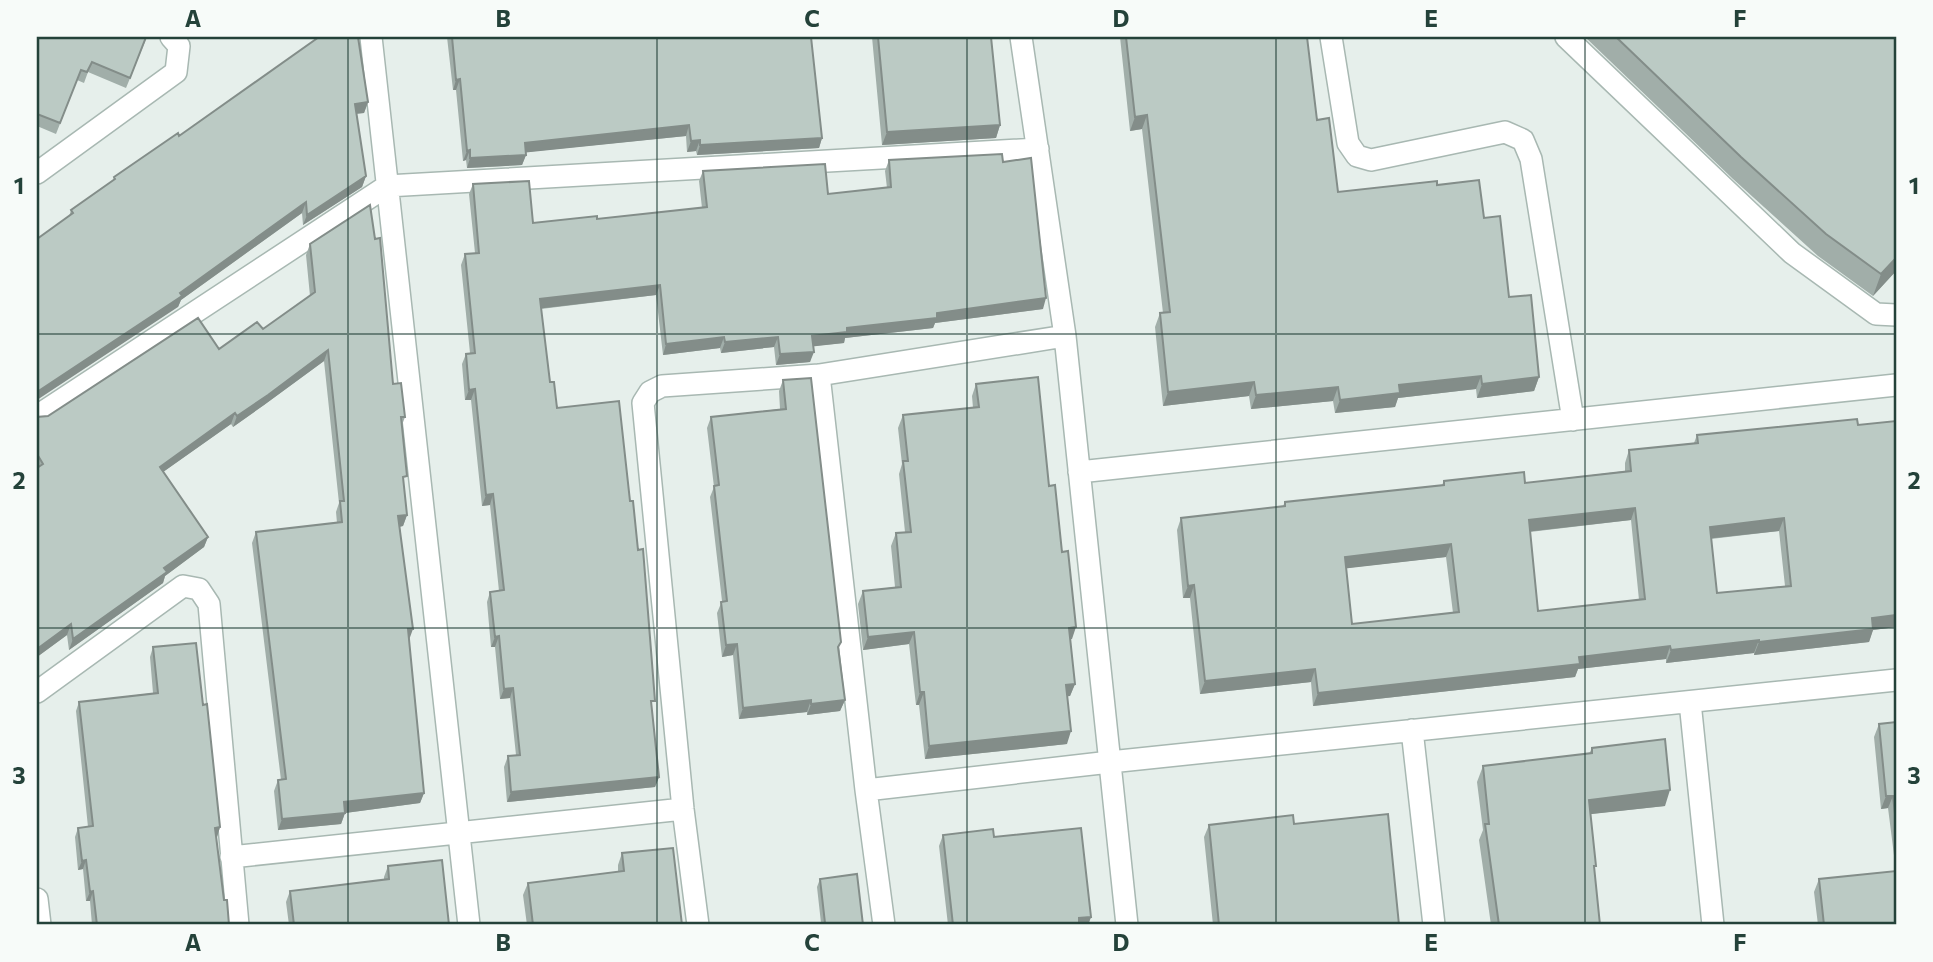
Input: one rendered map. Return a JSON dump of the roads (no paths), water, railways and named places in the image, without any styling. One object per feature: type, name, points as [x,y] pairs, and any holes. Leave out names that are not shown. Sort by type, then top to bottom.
[{"type":"street","points":[[38,170],[176,72],[179,46],[171,37]]},
{"type":"street","points":[[371,37],[469,925]]},
{"type":"street","points":[[1021,37],[1065,336],[1127,925]]},
{"type":"street","points":[[1331,37],[1348,143],[1357,156],[1371,160],[1505,132],[1523,140],[1531,159],[1573,420]]},
{"type":"street","points":[[1566,37],[1792,253],[1876,314],[1896,315]]},
{"type":"street","points":[[37,416],[387,186],[1038,149]]},
{"type":"street","points":[[698,925],[643,403],[650,391],[662,386],[818,375],[1065,336]]},
{"type":"street","points":[[818,375],[884,925]]},
{"type":"street","points":[[1079,472],[1896,385]]},
{"type":"street","points":[[37,692],[183,586],[199,589],[209,604],[237,925]]},
{"type":"street","points":[[866,790],[1896,680]]},
{"type":"street","points":[[1690,702],[1713,925]]},
{"type":"street","points":[[1412,730],[1434,925]]},
{"type":"street","points":[[231,857],[684,809]]},
{"type":"street","points":[[37,899],[40,925]]}]
